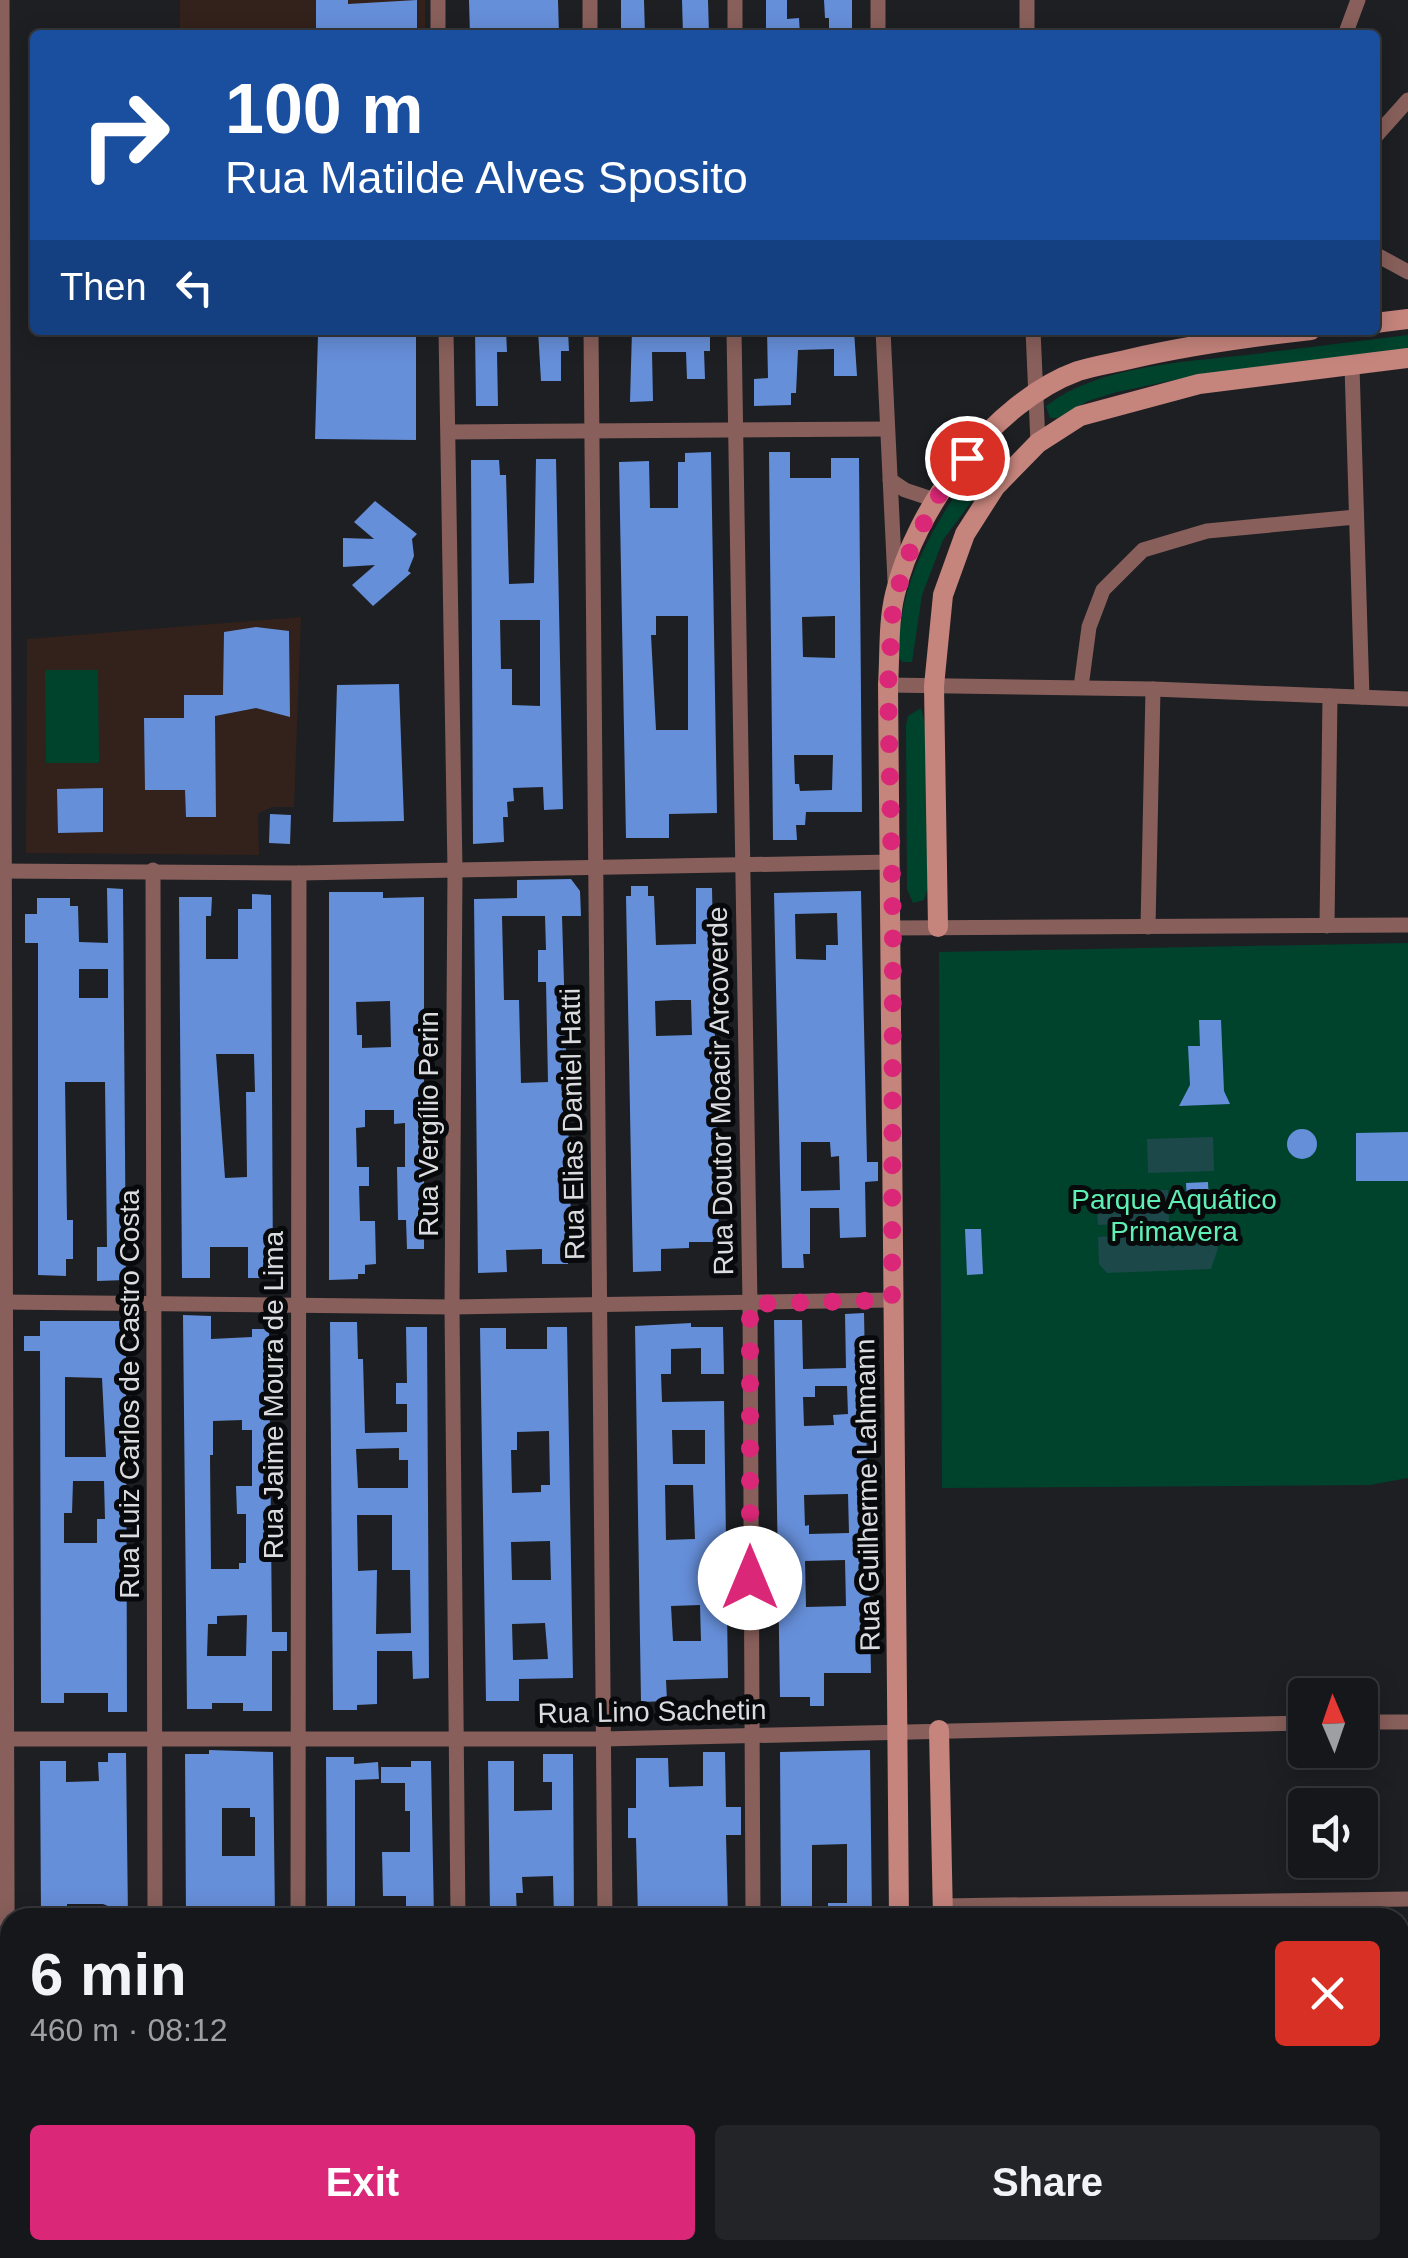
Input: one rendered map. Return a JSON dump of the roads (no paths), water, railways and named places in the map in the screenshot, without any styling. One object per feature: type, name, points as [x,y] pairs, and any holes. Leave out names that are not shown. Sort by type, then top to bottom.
[{"type":"street","points":[[438,0],[438,30]]},
{"type":"street","points":[[590,0],[590,30]]},
{"type":"street","points":[[735,0],[735,30]]},
{"type":"street","points":[[878,0],[878,30]]},
{"type":"street","points":[[1027,0],[1027,30]]},
{"type":"street","points":[[1347,30],[1358,0]]},
{"type":"street","points":[[2,7],[4,1908]]},
{"type":"street","points":[[1380,131],[1408,100]]},
{"type":"street","points":[[1380,257],[1408,272]]},
{"type":"street","points":[[1380,322],[1408,319]]},
{"type":"street","name":"Rua Vergílio Perin","points":[[446,335],[456,870],[452,1307],[458,1908]]},
{"type":"street","name":"Rua Elias Daniel Hatti","points":[[591,335],[605,1908]]},
{"type":"street","name":"Rua Doutor Moacir Arcoverde","points":[[734,335],[750,1304],[752,1908]]},
{"type":"street","name":"Rua Guilherme Lahmann","points":[[883,335],[895,593],[888,685],[899,1908]]},
{"type":"street","points":[[1033,335],[1038,443]]},
{"type":"street","name":"Rua Guilherme Lahmann","points":[[895,593],[935,500],[983,440],[1034,392],[1078,371],[1201,343],[1268,335]]},
{"type":"street","points":[[938,927],[934,686],[943,595],[964,534],[994,486],[1038,443],[1080,416],[1199,384],[1408,358]]},
{"type":"street","points":[[1352,366],[1362,697]]},
{"type":"street","points":[[449,432],[887,429]]},
{"type":"street","points":[[890,480],[905,490],[935,500]]},
{"type":"street","points":[[1081,687],[1090,628],[1102,590],[1144,550],[1207,530],[1356,517]]},
{"type":"street","points":[[888,685],[1081,687],[1408,699]]},
{"type":"street","points":[[1148,927],[1153,689]]},
{"type":"street","points":[[1327,926],[1330,696]]},
{"type":"street","points":[[2,870],[299,873],[891,862]]},
{"type":"street","name":"Rua Luiz Carlos de Castro Costa","points":[[153,870],[156,1908]]},
{"type":"street","name":"Rua Jaime Moura de Lima","points":[[298,1908],[299,873]]},
{"type":"street","points":[[893,928],[1408,925]]},
{"type":"street","points":[[4,1302],[452,1307],[892,1300]]},
{"type":"street","points":[[1378,1722],[1408,1722]]},
{"type":"street","name":"Rua Lino Sachetin","points":[[4,1739],[603,1739],[1288,1724]]},
{"type":"street","points":[[940,1730],[943,1908]]},
{"type":"street","points":[[1098,1908],[1408,1900]]},
{"type":"water","points":[[1213,1137],[1214,1171],[1148,1173],[1147,1139]]},
{"type":"water","points":[[1168,1190],[1169,1222],[1098,1225],[1096,1193]]},
{"type":"water","points":[[1190,1223],[1206,1224],[1218,1248],[1211,1269],[1107,1273],[1099,1264],[1098,1237],[1159,1233],[1173,1248]]},
{"type":"park label","name":"Parque Aquático Primavera","points":[[1174,1215]]}]
